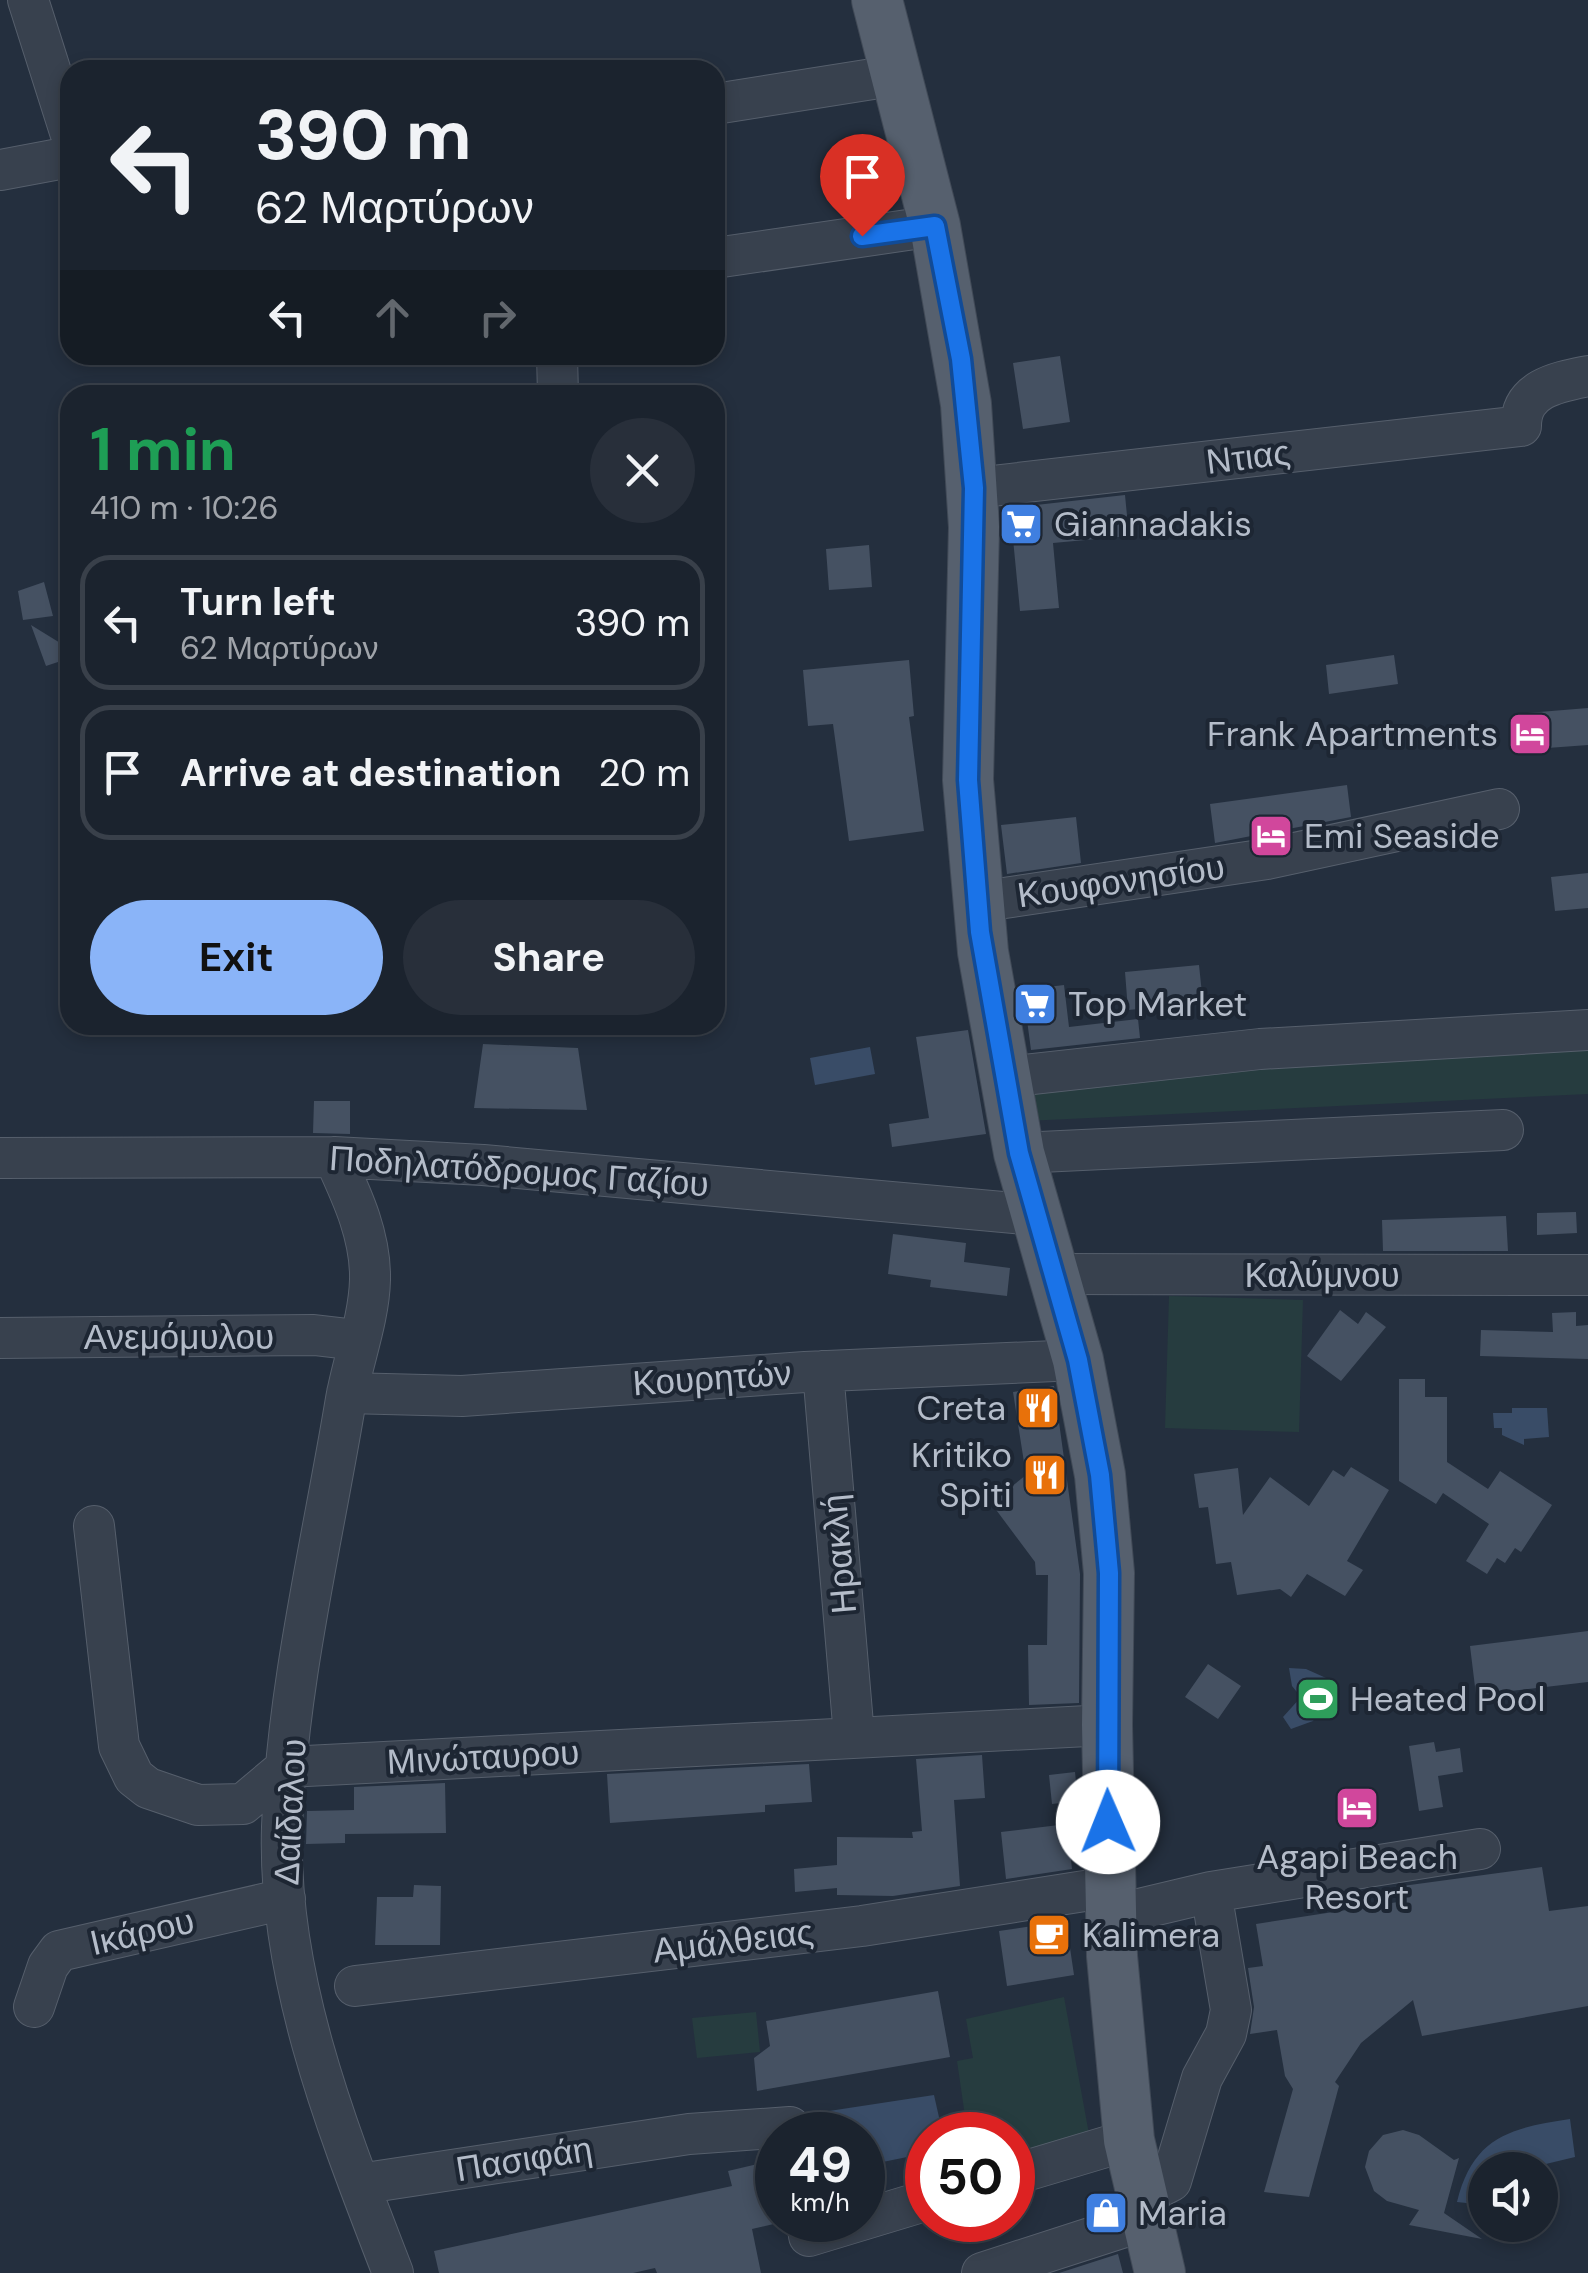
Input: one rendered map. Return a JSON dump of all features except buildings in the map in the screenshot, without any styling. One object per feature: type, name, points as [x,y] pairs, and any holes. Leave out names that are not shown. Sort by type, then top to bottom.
[{"type":"main road","points":[[878,0],[935,226],[961,359],[974,488],[968,722],[977,902],[1019,1153],[1078,1360],[1100,1475],[1109,1573],[1110,1902],[1129,2140],[1160,2273]]},
{"type":"street","points":[[28,0],[60,101]]},
{"type":"street","points":[[725,102],[898,75]]},
{"type":"street","points":[[0,170],[60,159]]},
{"type":"street","points":[[725,257],[935,226]]},
{"type":"street","name":"Ντιας","points":[[974,488],[1521,426],[1521,413],[1529,398],[1551,384],[1588,376]]},
{"type":"street","name":"Κουφονησίου","points":[[977,902],[1267,860],[1499,810]]},
{"type":"street","points":[[1005,1077],[1278,1047],[1588,1030]]},
{"type":"street","points":[[1019,1153],[1502,1130]]},
{"type":"street","name":"Ποδηλατόδρομος Γαζίου","points":[[0,1158],[334,1157],[756,1186],[1036,1215]]},
{"type":"street","name":"Δαίδαλου","points":[[334,1157],[358,1212],[369,1262],[367,1300],[347,1394],[288,1768],[282,1826],[284,1899],[304,2004],[359,2184],[393,2273]]},
{"type":"street","name":"Καλύμνου","points":[[1056,1274],[1588,1275]]},
{"type":"street","name":"Ανεμόμυλου","points":[[0,1338],[314,1335],[357,1340]]},
{"type":"street","name":"Κουρητών","points":[[347,1394],[462,1396],[824,1371],[1078,1360]]},
{"type":"street","name":"Ηρακλή","points":[[824,1371],[854,1736]]},
{"type":"street","points":[[94,1526],[114,1723],[119,1746],[134,1776],[166,1796],[217,1807],[244,1804],[288,1768]]},
{"type":"street","name":"Μινώταυρου","points":[[288,1768],[1107,1725]]},
{"type":"street","name":"Αμάλθειας","points":[[355,1986],[862,1926],[1211,1892],[1480,1850]]},
{"type":"street","points":[[982,2273],[1143,2208],[1171,2181],[1202,2078],[1226,2034],[1230,2010],[1211,1892]]},
{"type":"street","name":"Ικάρου","points":[[34,2007],[48,1966],[59,1951],[284,1899]]},
{"type":"street","name":"Πασιφάη","points":[[359,2184],[690,2134],[755,2129]]},
{"type":"street","points":[[1035,2168],[1129,2140]]},
{"type":"green space","points":[[1588,1045],[1588,1094],[1026,1121],[1017,1082]]},
{"type":"green space","points":[[1169,1296],[1303,1300],[1299,1432],[1165,1428]]},
{"type":"green space","points":[[1064,1997],[1091,2145],[1035,2161],[1035,2112],[964,2112],[957,2061],[973,2058],[966,2019]]},
{"type":"green space","points":[[756,2012],[760,2052],[697,2058],[692,2018]]},
{"type":"water","points":[[870,1047],[875,1074],[815,1085],[810,1058]]},
{"type":"water","points":[[1512,1408],[1547,1408],[1549,1437],[1524,1439],[1524,1445],[1502,1435],[1502,1428],[1494,1428],[1493,1413],[1512,1413]]},
{"type":"water","name":"Heated Pool","points":[[1289,1668],[1306,1669],[1335,1682],[1337,1702],[1324,1703],[1313,1721],[1291,1729],[1283,1717],[1301,1697],[1292,1686]]},
{"type":"water","points":[[934,2095],[938,2112],[905,2112],[905,2157],[885,2162],[885,2112],[829,2111]]},
{"type":"water","points":[[1570,2119],[1575,2157],[1558,2161],[1558,2152],[1482,2152],[1497,2140],[1529,2127]]},
{"type":"water","points":[[1468,2172],[1468,2203],[1457,2202]]},
{"type":"place","name":"Giannadakis","points":[[1021,524]]},
{"type":"place","name":"Frank Apartments","points":[[1530,734]]},
{"type":"place","name":"Emi Seaside","points":[[1271,836]]},
{"type":"place","name":"Top Market","points":[[1035,1004]]},
{"type":"place","name":"Creta","points":[[1038,1408]]},
{"type":"place","name":"Kritiko Spiti","points":[[1045,1475]]},
{"type":"place","name":"Heated Pool","points":[[1318,1699]]},
{"type":"place","name":"Agapi Beach Resort","points":[[1357,1808]]},
{"type":"place","name":"Kalimera","points":[[1049,1935]]},
{"type":"place","name":"Maria","points":[[1106,2213]]},
{"type":"route","points":[[862,236],[935,226],[961,359],[974,488],[968,780],[977,902],[1019,1153],[1078,1360],[1100,1475],[1109,1573],[1108,1822]]}]
